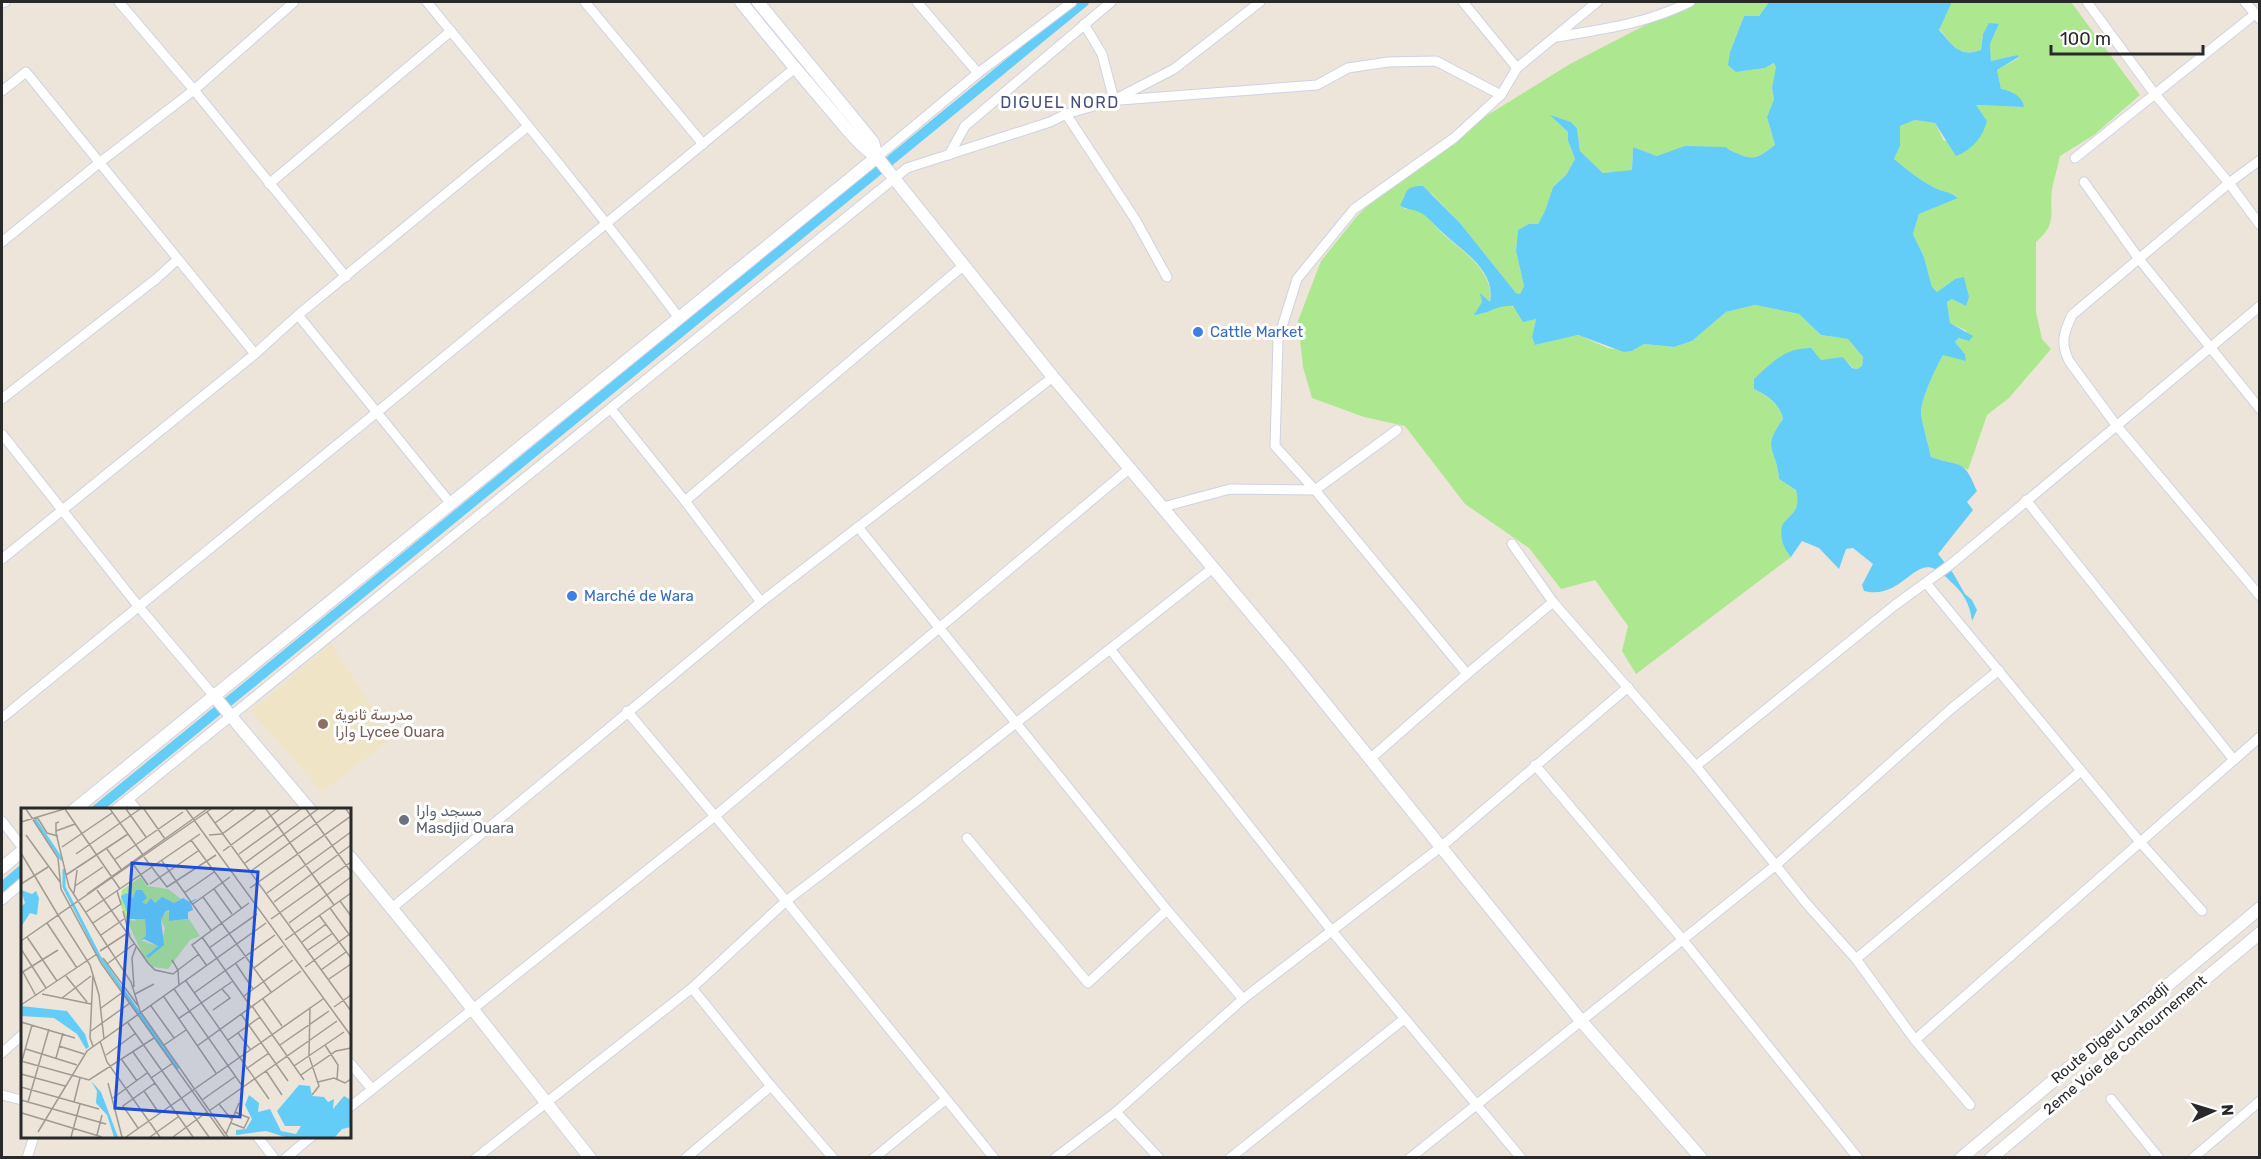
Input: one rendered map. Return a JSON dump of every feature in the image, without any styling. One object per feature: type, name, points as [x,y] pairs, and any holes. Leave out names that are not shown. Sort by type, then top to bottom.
[{"type":"street","points":[[119,2],[194,90],[346,277]]},
{"type":"street","points":[[2,242],[194,90],[294,2]]},
{"type":"street","points":[[427,2],[606,222],[679,318]]},
{"type":"street","points":[[585,2],[703,144]]},
{"type":"street","points":[[741,2],[853,136],[879,159],[1053,377],[1214,567],[1442,846],[1582,1022],[1701,1158]]},
{"type":"street","points":[[758,2],[873,142],[879,159]]},
{"type":"street","points":[[917,2],[978,73]]},
{"type":"street","points":[[77,808],[216,698],[679,318],[879,159],[978,73],[1071,2]]},
{"type":"street","points":[[949,155],[965,126],[1111,2]]},
{"type":"street","points":[[118,808],[229,713],[611,409],[892,176],[907,168],[1114,100],[1174,69],[1260,2]]},
{"type":"street","points":[[1463,2],[1517,68]]},
{"type":"street","points":[[1467,674],[1315,490],[1275,446],[1278,340],[1297,279],[1354,209],[1455,138],[1501,95],[1517,68],[1597,2]]},
{"type":"street","points":[[1554,37],[1625,25],[1663,15],[1690,2]]},
{"type":"street","points":[[2087,2],[2154,93],[2229,183],[2259,225]]},
{"type":"street","points":[[2075,158],[2154,93],[2257,17],[2245,2]]},
{"type":"street","points":[[1084,24],[1102,54],[1114,100]]},
{"type":"street","points":[[269,184],[451,31]]},
{"type":"street","points":[[1114,100],[1317,85],[1348,68],[1388,62],[1436,61],[1501,95]]},
{"type":"street","points":[[2,718],[795,68]]},
{"type":"street","points":[[2,91],[26,72],[255,354]]},
{"type":"street","points":[[1066,114],[1135,219],[1167,277]]},
{"type":"street","points":[[2,559],[255,354],[298,315],[528,127]]},
{"type":"street","points":[[2259,160],[2072,315],[2062,341],[2069,361],[2116,425],[2259,596]]},
{"type":"street","points":[[2084,182],[2139,259],[2259,409]]},
{"type":"street","points":[[2,399],[156,279],[177,260]]},
{"type":"street","points":[[685,501],[964,265]]},
{"type":"street","points":[[1696,766],[1886,612],[1926,583],[2259,306]]},
{"type":"street","points":[[298,315],[451,504]]},
{"type":"street","points":[[392,908],[761,602],[1053,377]]},
{"type":"street","points":[[611,409],[685,501],[761,602]]},
{"type":"street","points":[[1163,507],[1230,489],[1315,490],[1397,430]]},
{"type":"street","points":[[2,434],[139,607],[308,808]]},
{"type":"street","points":[[351,1106],[715,816],[1130,468]]},
{"type":"street","points":[[2026,500],[2234,760]]},
{"type":"street","points":[[858,527],[1167,910],[1243,999]]},
{"type":"street","points":[[1512,544],[1553,602],[1696,766],[1806,903],[1856,959],[1916,1040],[1970,1105]]},
{"type":"street","points":[[476,1158],[545,1101],[692,988],[786,901],[1214,567]]},
{"type":"street","points":[[1926,583],[2140,842],[2202,911]]},
{"type":"street","points":[[1370,759],[1553,602]]},
{"type":"street","points":[[1110,649],[1331,930],[1521,1158]]},
{"type":"street","points":[[1410,1158],[1776,865],[1951,709],[2000,670]]},
{"type":"street","points":[[1055,1158],[1116,1112],[1243,999],[1442,846],[1628,687]]},
{"type":"street","points":[[627,711],[786,901],[994,1158]]},
{"type":"street","points":[[1916,1040],[2259,737]]},
{"type":"street","points":[[1535,765],[1683,940],[1858,1158]]},
{"type":"street","points":[[1856,959],[2081,771]]},
{"type":"street","points":[[128,799],[135,808]]},
{"type":"street","points":[[2,821],[21,848]]},
{"type":"street","points":[[967,838],[1088,983],[1167,910]]},
{"type":"street","points":[[2,868],[21,850]]},
{"type":"street","points":[[351,858],[590,1158]]},
{"type":"street","points":[[2,900],[21,884]]},
{"type":"street","name":"Route Digeul Lamadji","points":[[1962,1158],[2259,908]]},
{"type":"street","name":"2eme Voie de Contournement","points":[[1991,1158],[2259,933]]},
{"type":"street","points":[[692,988],[833,1158]]},
{"type":"street","points":[[1230,1158],[1404,1020]]},
{"type":"street","points":[[2,1053],[21,1036]]},
{"type":"street","points":[[351,1064],[372,1089]]},
{"type":"street","points":[[686,1158],[771,1086]]},
{"type":"street","points":[[2,1095],[21,1100]]},
{"type":"street","points":[[2111,1099],[2159,1158]]},
{"type":"street","points":[[874,1158],[945,1100]]},
{"type":"street","points":[[2193,1158],[2259,1101]]},
{"type":"street","points":[[1116,1112],[1159,1158]]},
{"type":"street","points":[[27,1158],[34,1138]]},
{"type":"street","points":[[258,1138],[274,1158]]},
{"type":"street","points":[[286,1158],[311,1138]]},
{"type":"shaded area","name":"مدرسة ثانوية وارا Lycee Ouara","points":[[331,643],[392,738],[322,792],[251,711]]},
{"type":"green space","points":[[1690,2],[1769,2],[1759,16],[1744,16],[1730,52],[1736,72],[1765,68],[1775,63],[1777,67],[1772,88],[1774,99],[1767,117],[1775,145],[1766,152],[1750,157],[1726,147],[1657,156],[1633,147],[1632,171],[1603,173],[1580,151],[1577,128],[1571,122],[1552,116],[1568,132],[1568,141],[1575,159],[1566,175],[1553,187],[1538,224],[1518,230],[1516,251],[1524,286],[1520,294],[1516,293],[1460,223],[1431,193],[1404,209],[1416,210],[1425,215],[1483,272],[1488,281],[1490,303],[1481,294],[1482,302],[1475,315],[1503,305],[1518,309],[1536,319],[1532,337],[1535,345],[1578,335],[1608,348],[1632,351],[1644,344],[1674,347],[1692,341],[1726,312],[1755,305],[1799,314],[1821,335],[1848,339],[1863,357],[1862,366],[1857,369],[1853,368],[1843,357],[1754,389],[1776,405],[1783,419],[1772,437],[1771,444],[1779,479],[1796,490],[1798,503],[1791,518],[1787,553],[1791,557],[1636,674],[1622,651],[1628,626],[1595,580],[1561,589],[1529,548],[1465,504],[1405,426],[1364,417],[1312,398],[1303,367],[1298,321],[1321,261],[1357,216],[1402,172],[1457,134],[1570,64]]},
{"type":"green space","points":[[1952,2],[2071,2],[2140,95],[2094,135],[2060,156],[2052,189],[2050,224],[2036,242],[2036,312],[2042,339],[2051,349],[2009,398],[1987,415],[1968,470],[1931,457],[1921,411],[1933,374],[1943,354],[1965,354],[1955,342],[1967,331],[1950,323],[1947,302],[1952,299],[1966,306],[1955,279],[1937,292],[1932,287],[1924,257],[1913,234],[1919,214],[1958,197],[1929,185],[1894,159],[1900,146],[1900,126],[1915,120],[1935,123],[1944,141],[1987,121],[1975,105],[2023,107],[2001,89],[1997,70],[2019,58],[2017,55],[1991,61],[1990,44],[1999,24],[1983,34],[1981,50],[1962,51],[1953,45],[1939,29]]},
{"type":"water","points":[[1769,2],[1952,2],[1939,30],[1957,49],[1967,52],[1981,50],[1983,34],[1989,23],[1999,24],[1990,44],[1991,61],[2017,55],[2019,57],[1997,70],[2001,89],[2012,92],[2024,107],[1976,105],[1987,121],[1985,127],[1980,138],[1972,147],[1956,156],[1935,123],[1915,120],[1900,126],[1900,146],[1894,159],[1924,182],[1958,198],[1919,214],[1913,234],[1924,257],[1932,287],[1937,292],[1955,279],[1964,277],[1969,297],[1966,306],[1952,299],[1947,302],[1950,323],[1973,336],[1969,341],[1959,338],[1955,342],[1965,354],[1966,361],[1943,355],[1924,397],[1921,411],[1931,457],[1960,465],[1968,473],[1977,491],[1967,502],[1973,510],[1938,554],[1953,573],[1965,594],[1972,600],[1977,610],[1972,621],[1970,609],[1962,594],[1955,585],[1935,569],[1927,567],[1920,569],[1887,590],[1864,591],[1862,585],[1873,564],[1853,548],[1846,549],[1839,569],[1819,548],[1802,541],[1791,557],[1784,546],[1781,537],[1783,524],[1796,508],[1797,494],[1796,490],[1779,479],[1771,444],[1772,437],[1783,419],[1779,409],[1772,401],[1754,389],[1754,379],[1786,353],[1811,348],[1821,360],[1843,357],[1852,368],[1857,369],[1862,366],[1863,357],[1848,339],[1821,335],[1799,314],[1755,305],[1726,312],[1692,341],[1674,347],[1644,344],[1632,351],[1624,352],[1578,335],[1535,345],[1532,337],[1536,319],[1523,322],[1513,306],[1474,315],[1482,302],[1480,293],[1490,302],[1488,280],[1483,271],[1468,254],[1427,217],[1400,205],[1409,189],[1423,186],[1460,223],[1516,293],[1520,294],[1524,286],[1516,251],[1518,230],[1529,224],[1538,224],[1553,187],[1566,175],[1575,159],[1568,141],[1568,132],[1550,115],[1571,122],[1577,128],[1580,151],[1603,173],[1632,170],[1633,147],[1657,156],[1685,146],[1726,147],[1745,156],[1754,157],[1775,145],[1767,117],[1774,99],[1772,88],[1776,67],[1774,63],[1765,68],[1736,72],[1728,65],[1730,52],[1744,16],[1759,16]]},
{"type":"waterway","points":[[98,808],[1084,2]]},
{"type":"waterway","points":[[2,887],[21,871]]},
{"type":"place","name":"Cattle Market","points":[[1198,332]]},
{"type":"place","name":"Marché de Wara","points":[[572,596]]},
{"type":"place","name":"مدرسة ثانوية وارا Lycee Ouara","points":[[323,724]]},
{"type":"place","name":"مسجد وارا Masdjid Ouara","points":[[404,820]]},
{"type":"district","name":"DIGUEL NORD","points":[[1060,102]]}]
